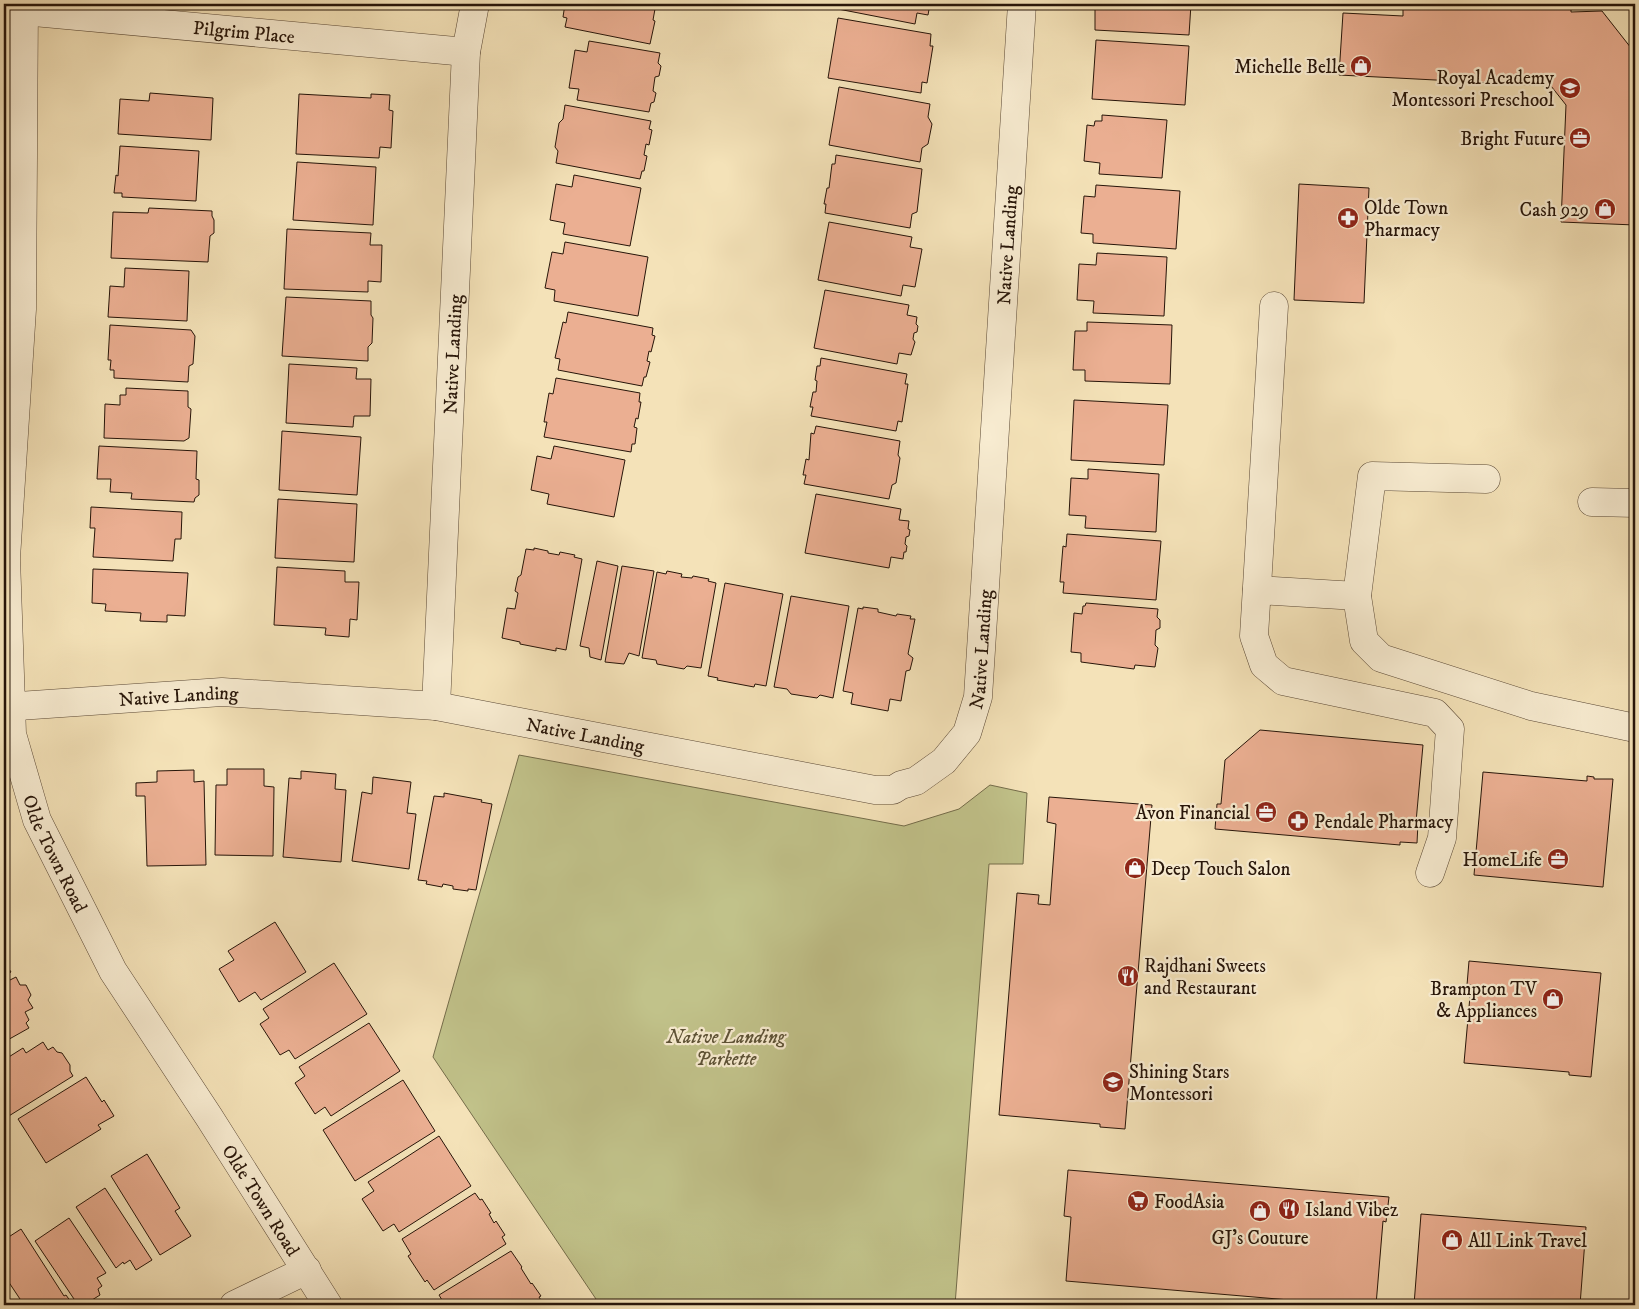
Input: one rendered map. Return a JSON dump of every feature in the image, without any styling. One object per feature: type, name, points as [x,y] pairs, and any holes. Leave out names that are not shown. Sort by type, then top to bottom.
[{"type":"street","name":"Native Landing","points":[[436,706],[466,52],[475,4]]},
{"type":"street","name":"Native Landing","points":[[8,706],[222,692],[436,706],[875,790],[893,790],[901,785],[916,781],[944,762],[967,733],[978,696],[1022,4]]},
{"type":"street","name":"Pilgrim Place","points":[[23,8],[466,52]]},
{"type":"street","name":"Olde Town Road","points":[[23,8],[22,309],[6,558],[8,706],[12,734],[37,820],[113,971],[328,1305]]},
{"type":"street","points":[[1274,306],[1254,636],[1264,665],[1283,681],[1436,713],[1450,730],[1442,838],[1430,873]]},
{"type":"street","points":[[1486,479],[1372,476],[1357,596],[1364,641],[1381,658],[1531,706],[1635,728]]},
{"type":"street","points":[[1592,502],[1635,503]]},
{"type":"street","points":[[1257,590],[1357,596]]},
{"type":"street","points":[[234,1305],[307,1270]]},
{"type":"green space","name":"Native Landing Parkette","points":[[519,755],[904,826],[959,809],[990,785],[1027,793],[1023,864],[989,864],[955,1305],[600,1305],[433,1057]]},
{"type":"building","points":[[565,4],[659,4],[658,9],[655,9],[653,20],[655,21],[650,44],[565,27],[567,18],[563,17]]},
{"type":"building","points":[[834,4],[930,4],[928,15],[917,13],[915,24],[833,8]]},
{"type":"building","points":[[1095,4],[1191,4],[1189,35],[1095,30]]},
{"type":"building","points":[[1403,4],[1571,4],[1571,12],[1602,11],[1635,53],[1635,225],[1561,222],[1566,105],[1551,86],[1339,75],[1343,13],[1403,16]]},
{"type":"building","points":[[838,18],[931,34],[930,46],[933,46],[927,83],[922,82],[921,93],[828,78]]},
{"type":"building","points":[[1096,40],[1189,46],[1185,105],[1092,99]]},
{"type":"building","points":[[589,41],[660,53],[658,63],[661,66],[659,76],[655,77],[653,91],[656,93],[649,112],[577,100],[579,89],[569,88],[575,50],[587,52]]},
{"type":"building","points":[[839,87],[930,104],[928,117],[932,124],[928,144],[922,148],[920,162],[829,145]]},
{"type":"building","points":[[150,93],[213,98],[211,140],[118,134],[120,99],[149,101]]},
{"type":"building","points":[[299,94],[371,98],[371,94],[390,95],[389,110],[393,111],[391,148],[380,147],[379,158],[296,154]]},
{"type":"building","points":[[565,105],[651,121],[649,129],[652,130],[649,145],[646,144],[644,155],[647,156],[640,179],[556,163],[558,151],[555,147],[559,123],[563,119]]},
{"type":"building","points":[[1102,115],[1167,120],[1162,178],[1099,174],[1100,163],[1084,161],[1087,125],[1094,126],[1095,121],[1102,121]]},
{"type":"building","points":[[120,146],[199,151],[196,201],[122,197],[122,193],[114,193],[116,175],[118,176]]},
{"type":"building","points":[[836,155],[922,169],[917,212],[912,214],[910,228],[825,213],[826,204],[824,204],[827,188],[829,188],[832,164],[835,164]]},
{"type":"building","points":[[297,162],[376,167],[373,225],[293,220]]},
{"type":"building","points":[[574,175],[641,188],[630,246],[563,234],[565,223],[550,220],[556,184],[572,187]]},
{"type":"building","points":[[1299,184],[1369,188],[1364,303],[1294,300]]},
{"type":"building","points":[[1096,185],[1180,191],[1176,249],[1093,243],[1093,234],[1081,233],[1084,196],[1095,197]]},
{"type":"building","points":[[149,208],[212,211],[214,233],[210,236],[208,262],[111,258],[113,212],[148,213]]},
{"type":"building","points":[[829,222],[912,237],[910,247],[922,249],[915,287],[903,285],[901,296],[818,280]]},
{"type":"building","points":[[287,229],[371,233],[370,245],[382,245],[381,282],[368,281],[368,292],[284,289]]},
{"type":"building","points":[[565,242],[648,257],[638,316],[554,301],[555,290],[545,288],[552,252],[563,254]]},
{"type":"building","points":[[1097,253],[1167,257],[1164,316],[1093,313],[1094,301],[1077,300],[1079,264],[1096,265]]},
{"type":"building","points":[[125,268],[189,271],[187,321],[108,317],[110,286],[124,287]]},
{"type":"building","points":[[825,290],[909,305],[907,315],[917,317],[916,324],[918,326],[917,332],[914,333],[913,339],[915,342],[911,355],[899,353],[897,364],[814,348]]},
{"type":"building","points":[[286,297],[371,301],[371,315],[373,318],[372,343],[368,347],[368,361],[282,356]]},
{"type":"building","points":[[568,312],[653,328],[652,335],[655,336],[651,352],[649,351],[647,361],[650,362],[642,386],[558,370],[560,359],[555,358],[563,322],[566,323]]},
{"type":"building","points":[[1087,322],[1172,325],[1170,384],[1085,381],[1085,370],[1073,370],[1075,331],[1087,331]]},
{"type":"building","points":[[110,325],[191,330],[195,336],[193,364],[189,366],[188,382],[114,378],[114,370],[110,370],[111,360],[108,360]]},
{"type":"building","points":[[821,358],[907,374],[905,384],[908,384],[902,422],[898,421],[896,431],[811,416],[813,407],[810,407],[813,392],[816,392],[817,366],[820,366]]},
{"type":"building","points":[[289,364],[357,368],[356,379],[371,379],[370,416],[354,416],[353,427],[286,423]]},
{"type":"building","points":[[556,378],[640,393],[639,402],[641,402],[638,419],[636,418],[634,427],[637,428],[635,444],[632,444],[631,452],[544,437],[547,422],[544,422],[549,393],[553,394]]},
{"type":"building","points":[[126,388],[188,391],[188,407],[191,409],[189,438],[184,441],[104,438],[105,404],[120,405],[120,395],[126,395]]},
{"type":"building","points":[[1074,400],[1168,405],[1164,465],[1071,460]]},
{"type":"building","points":[[816,426],[900,441],[898,455],[900,458],[896,483],[892,485],[889,499],[804,484],[806,475],[803,475],[806,459],[809,460],[811,433],[814,434]]},
{"type":"building","points":[[282,431],[361,437],[357,495],[279,490]]},
{"type":"building","points":[[99,446],[197,451],[196,479],[199,480],[199,495],[195,498],[194,502],[131,499],[132,493],[110,492],[111,479],[97,479]]},
{"type":"building","points":[[554,446],[625,460],[614,517],[547,504],[549,494],[531,490],[537,456],[551,459]]},
{"type":"building","points":[[1088,469],[1159,474],[1156,532],[1085,528],[1086,516],[1069,515],[1071,478],[1088,479]]},
{"type":"building","points":[[816,494],[901,509],[899,520],[909,521],[908,529],[910,530],[909,536],[906,537],[905,544],[907,546],[903,559],[891,557],[889,568],[805,553]]},
{"type":"building","points":[[278,499],[357,504],[354,562],[275,558]]},
{"type":"building","points":[[91,507],[182,512],[181,539],[175,539],[173,561],[93,557],[95,528],[90,528]]},
{"type":"building","points":[[1067,534],[1161,541],[1156,600],[1063,593],[1064,582],[1060,582],[1063,546],[1066,547]]},
{"type":"building","points":[[534,548],[559,555],[560,552],[575,555],[574,557],[582,559],[566,650],[556,648],[556,651],[520,644],[520,642],[502,638],[507,608],[515,609],[518,593],[515,591],[518,577],[521,575],[526,549],[534,550]]},
{"type":"building","points":[[597,561],[618,566],[601,660],[590,657],[589,648],[580,646]]},
{"type":"building","points":[[622,566],[654,571],[639,656],[629,653],[624,664],[605,662]]},
{"type":"building","points":[[277,567],[345,571],[345,582],[359,582],[357,620],[350,619],[349,637],[325,635],[326,628],[274,625]]},
{"type":"building","points":[[93,569],[188,573],[185,616],[167,615],[167,622],[140,621],[141,613],[105,611],[106,604],[92,603]]},
{"type":"building","points":[[667,571],[682,574],[681,577],[692,578],[693,576],[709,579],[708,581],[716,583],[701,668],[687,666],[684,669],[657,664],[656,660],[642,658],[657,572],[666,574]]},
{"type":"building","points":[[725,583],[783,594],[766,686],[755,684],[754,687],[717,680],[718,678],[708,676]]},
{"type":"building","points":[[791,596],[849,606],[833,698],[820,695],[817,698],[791,694],[787,689],[774,687]]},
{"type":"building","points":[[1086,603],[1158,609],[1157,617],[1160,620],[1160,628],[1156,630],[1155,645],[1158,648],[1155,667],[1135,665],[1134,669],[1081,662],[1081,653],[1071,652],[1074,613],[1082,614],[1083,606]]},
{"type":"building","points":[[863,607],[878,609],[878,612],[896,616],[897,614],[911,616],[910,619],[915,619],[908,654],[913,658],[910,670],[906,671],[901,701],[890,699],[888,711],[851,704],[853,693],[843,691],[858,608],[863,609]]},
{"type":"building","points":[[1260,730],[1423,745],[1416,822],[1418,823],[1417,843],[1400,842],[1400,845],[1215,829],[1217,804],[1221,804],[1225,760]]},
{"type":"building","points":[[227,769],[264,769],[264,786],[274,787],[273,856],[215,855],[216,785],[227,785]]},
{"type":"building","points":[[194,770],[194,782],[204,781],[206,865],[147,866],[145,796],[136,796],[136,783],[157,782],[157,771]]},
{"type":"building","points":[[301,771],[336,774],[335,789],[346,790],[341,862],[283,857],[289,778],[301,779]]},
{"type":"building","points":[[1483,772],[1587,781],[1587,776],[1594,777],[1594,779],[1613,779],[1603,887],[1474,875]]},
{"type":"building","points":[[373,777],[411,782],[407,813],[416,814],[409,869],[352,861],[362,792],[372,794]]},
{"type":"building","points":[[444,793],[482,800],[481,802],[492,804],[476,890],[453,889],[453,886],[443,884],[442,887],[426,884],[427,881],[418,880],[434,796],[444,797]]},
{"type":"building","points":[[1049,797],[1152,805],[1125,1129],[1100,1127],[1100,1124],[999,1115],[1017,893],[1039,895],[1038,904],[1050,905],[1056,824],[1047,822]]},
{"type":"building","points":[[275,922],[306,972],[261,1000],[255,992],[239,1002],[219,969],[234,960],[228,951]]},
{"type":"building","points":[[4,954],[9,965],[7,966],[11,972],[4,976]]},
{"type":"building","points":[[1469,961],[1601,973],[1591,1077],[1569,1075],[1569,1072],[1464,1063],[1471,985],[1467,985]]},
{"type":"building","points":[[334,963],[367,1014],[295,1059],[289,1050],[280,1055],[260,1024],[269,1018],[263,1009]]},
{"type":"building","points":[[16,977],[20,985],[26,985],[31,995],[28,1000],[33,1008],[25,1012],[29,1020],[26,1023],[29,1028],[4,1042],[4,983]]},
{"type":"building","points":[[369,1023],[400,1071],[331,1116],[325,1107],[315,1114],[295,1083],[305,1076],[299,1067]]},
{"type":"building","points":[[43,1042],[48,1050],[53,1047],[57,1052],[62,1053],[70,1065],[70,1071],[73,1076],[4,1119],[4,1060],[23,1048],[26,1053]]},
{"type":"building","points":[[86,1077],[102,1102],[104,1100],[114,1116],[98,1125],[101,1129],[46,1163],[18,1119]]},
{"type":"building","points":[[403,1080],[435,1131],[355,1181],[323,1130]]},
{"type":"building","points":[[439,1136],[471,1186],[399,1232],[394,1224],[383,1231],[362,1199],[374,1191],[368,1182]]},
{"type":"building","points":[[147,1154],[180,1208],[175,1211],[191,1236],[160,1255],[111,1176]]},
{"type":"building","points":[[1068,1170],[1389,1197],[1386,1222],[1383,1221],[1376,1305],[1348,1305],[1066,1281],[1071,1217],[1064,1216]]},
{"type":"building","points":[[105,1188],[152,1260],[136,1270],[130,1260],[124,1264],[123,1262],[116,1268],[76,1207]]},
{"type":"building","points":[[475,1193],[480,1200],[482,1199],[491,1213],[489,1214],[494,1223],[496,1221],[505,1235],[502,1237],[506,1244],[434,1290],[427,1280],[425,1282],[408,1256],[411,1254],[402,1239]]},
{"type":"building","points":[[1421,1214],[1586,1227],[1580,1305],[1414,1305]]},
{"type":"building","points":[[69,1218],[106,1273],[97,1278],[102,1286],[98,1289],[100,1295],[84,1305],[79,1300],[76,1302],[35,1241]]},
{"type":"building","points":[[21,1229],[64,1296],[66,1295],[73,1305],[24,1305],[4,1275],[4,1240]]},
{"type":"building","points":[[511,1251],[531,1284],[541,1296],[539,1297],[542,1302],[537,1305],[445,1305],[439,1295]]},
{"type":"building","points":[[4,1293],[12,1305],[4,1305]]},
{"type":"place","name":"Michelle Belle","points":[[1361,66]]},
{"type":"place","name":"Royal Academy Montessori Preschool","points":[[1570,88]]},
{"type":"place","name":"Bright Future","points":[[1580,138]]},
{"type":"place","name":"Cash 929","points":[[1605,209]]},
{"type":"place","name":"Olde Town Pharmacy","points":[[1348,218]]},
{"type":"place","name":"Avon Financial","points":[[1266,812]]},
{"type":"place","name":"Pendale Pharmacy","points":[[1298,821]]},
{"type":"place","name":"HomeLife","points":[[1558,859]]},
{"type":"place","name":"Deep Touch Salon","points":[[1135,868]]},
{"type":"place","name":"Rajdhani Sweets and Restaurant","points":[[1128,976]]},
{"type":"place","name":"Brampton TV & Appliances","points":[[1553,999]]},
{"type":"place","name":"Shining Stars Montessori","points":[[1113,1082]]},
{"type":"place","name":"FoodAsia","points":[[1138,1201]]},
{"type":"place","name":"Island Vibez","points":[[1289,1209]]},
{"type":"place","name":"GJ's Couture","points":[[1260,1211]]},
{"type":"place","name":"All Link Travel","points":[[1452,1240]]}]
